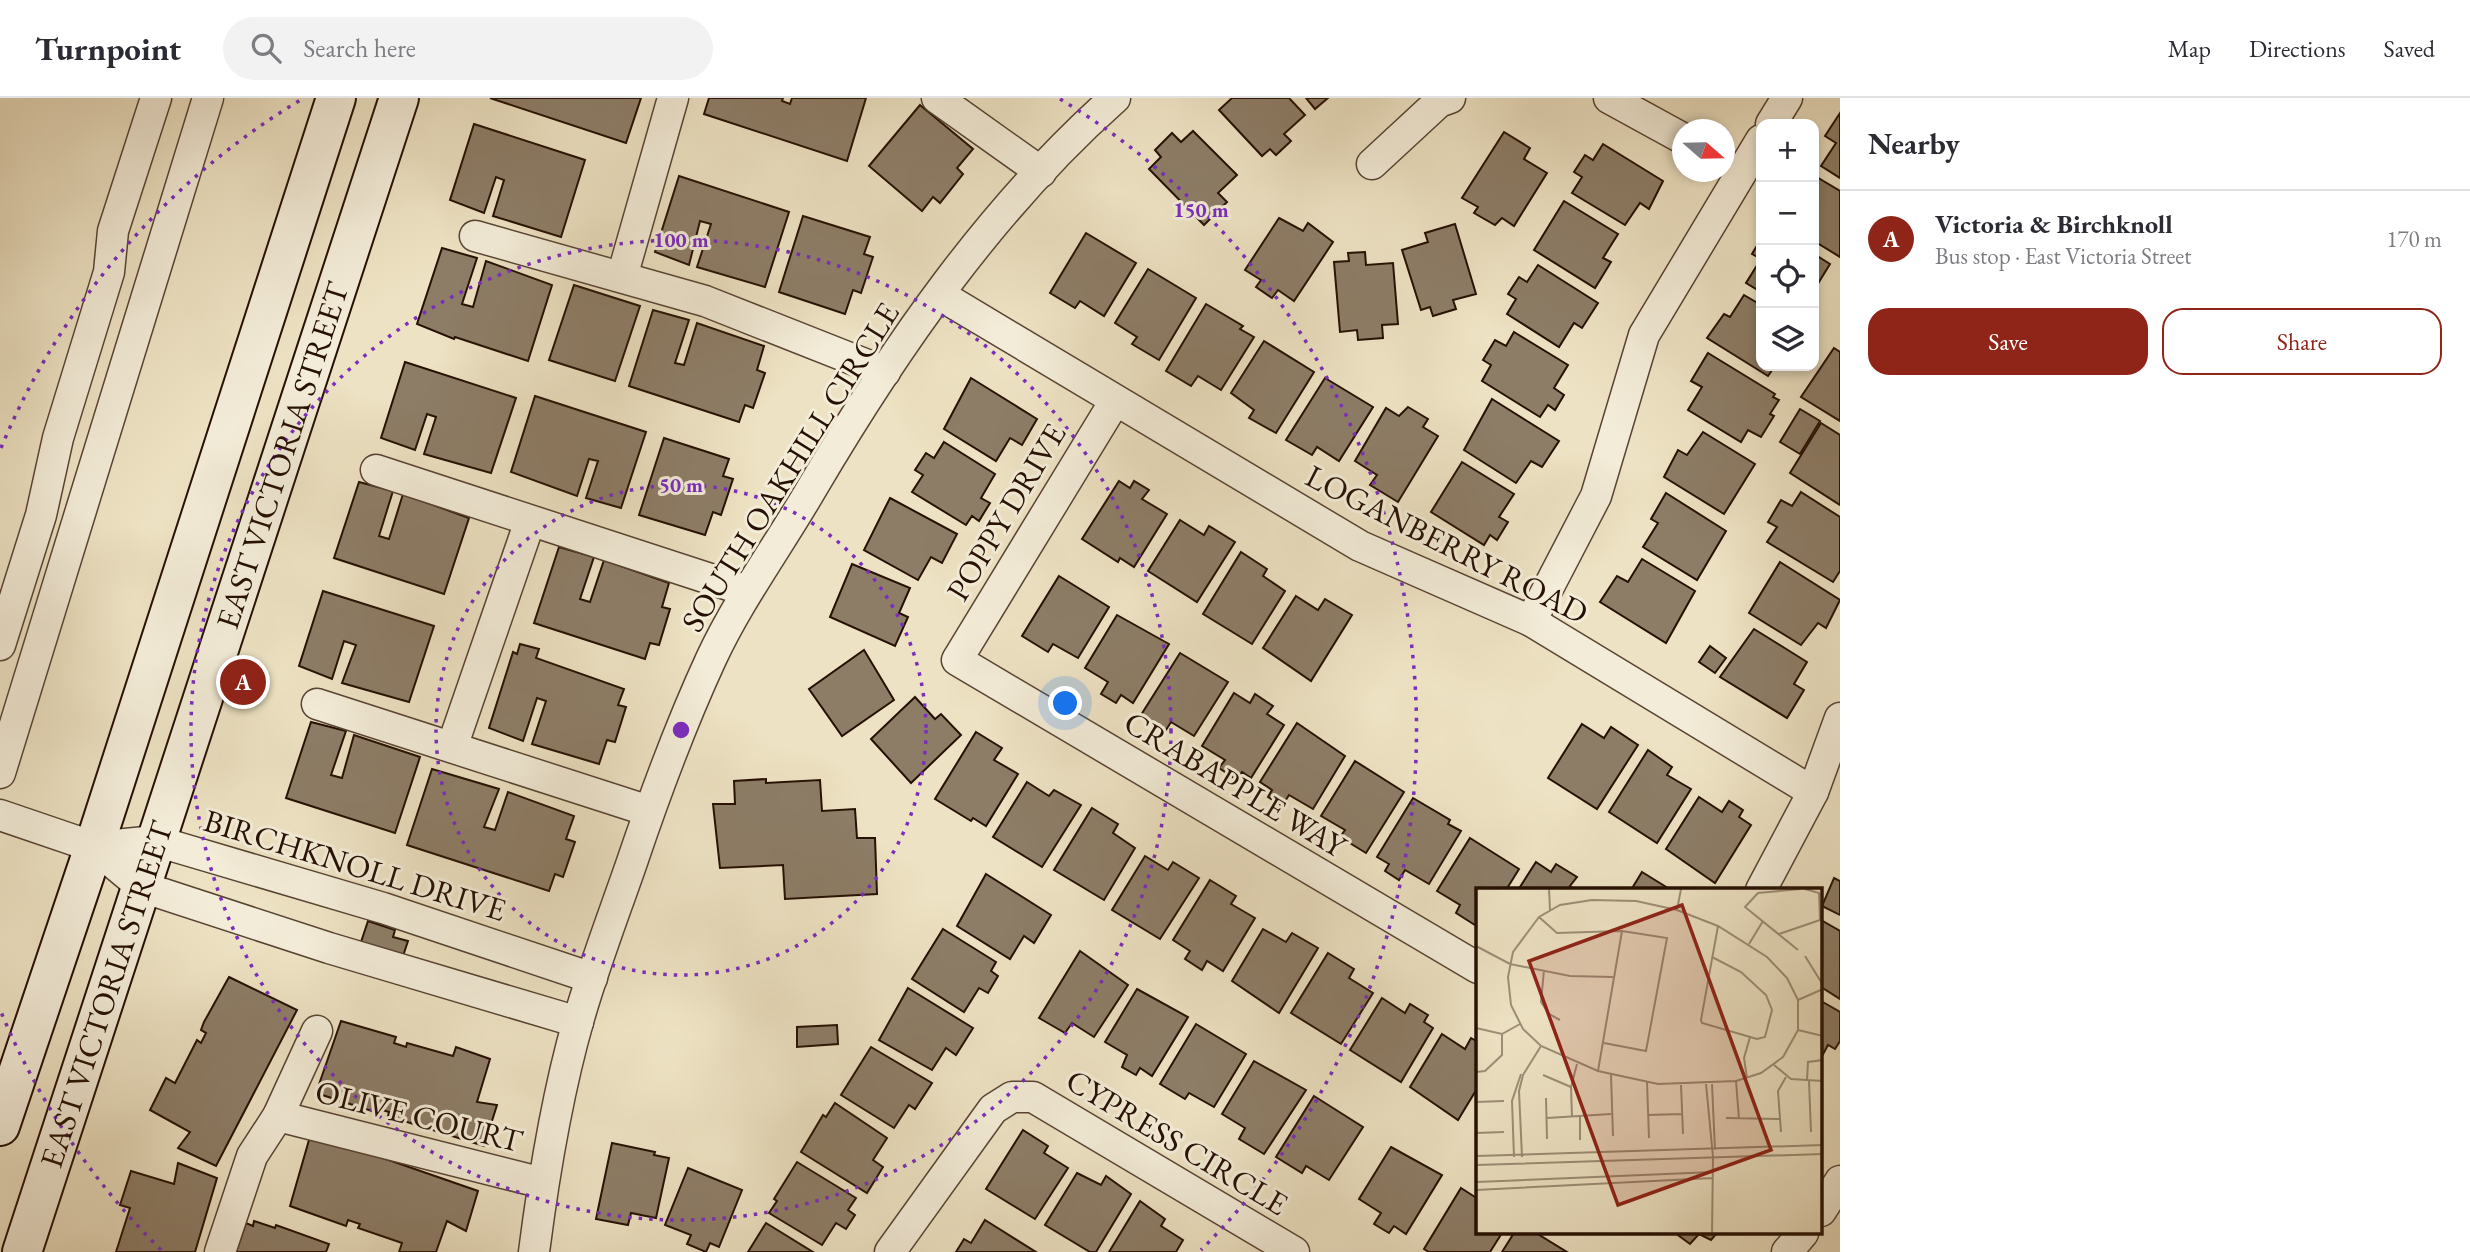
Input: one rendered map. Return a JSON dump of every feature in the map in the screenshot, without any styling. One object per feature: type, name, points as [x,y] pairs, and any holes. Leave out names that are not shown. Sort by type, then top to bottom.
[{"type":"main road","name":"EAST VICTORIA STREET","points":[[0,1126],[94,847],[336,98]]},
{"type":"main road","name":"EAST VICTORIA STREET","points":[[22,1252],[399,98]]},
{"type":"street","points":[[0,645],[41,515],[58,438],[109,272],[113,231],[156,98]]},
{"type":"street","points":[[0,773],[208,98]]},
{"type":"street","points":[[622,276],[673,98]]},
{"type":"street","points":[[937,98],[1041,172]]},
{"type":"street","name":"SOUTH OAKHILL CIRCLE","points":[[534,1252],[543,1183],[578,1022],[649,811],[711,659],[747,591],[885,372],[940,295],[1041,172],[1076,133],[1115,98]]},
{"type":"street","points":[[1372,164],[1439,102],[1450,98]]},
{"type":"street","points":[[1609,98],[1672,133]]},
{"type":"street","points":[[1774,119],[1787,98]]},
{"type":"street","points":[[1735,166],[1756,145]]},
{"type":"street","points":[[1531,621],[1596,496],[1644,335],[1726,182]]},
{"type":"street","points":[[475,236],[705,301],[885,372]]},
{"type":"street","name":"LOGANBERRY ROAD","points":[[940,295],[1360,546],[1531,621],[1813,792]]},
{"type":"street","name":"POPPY DRIVE","points":[[957,660],[1115,401]]},
{"type":"street","points":[[376,470],[747,591]]},
{"type":"street","points":[[452,747],[530,520]]},
{"type":"street","name":"CRABAPPLE WAY","points":[[957,660],[1476,967]]},
{"type":"street","points":[[317,704],[649,811]]},
{"type":"street","points":[[1762,888],[1813,792],[1840,718]]},
{"type":"street","name":"BIRCHKNOLL DRIVE","points":[[0,816],[94,847],[142,887],[342,952],[578,1022]]},
{"type":"street","name":"BIRCHKNOLL DRIVE","points":[[94,847],[156,841],[383,908],[592,978]]},
{"type":"street","points":[[220,1252],[252,1156],[278,1116],[317,1031]]},
{"type":"street","name":"CYPRESS CIRCLE","points":[[891,1252],[993,1109],[1012,1097],[1033,1097],[1294,1252]]},
{"type":"street","name":"OLIVE COURT","points":[[278,1116],[543,1183]]},
{"type":"street","points":[[1828,1213],[1840,1181]]},
{"type":"street","points":[[1787,1252],[1802,1234]]},
{"type":"building","points":[[490,98],[641,98],[626,143]]},
{"type":"building","points":[[709,98],[783,98],[782,101],[790,104],[792,98],[866,98],[847,161],[704,114]]},
{"type":"building","points":[[1232,98],[1289,98],[1305,115],[1284,134],[1291,141],[1276,155],[1270,149],[1262,156],[1219,110]]},
{"type":"building","points":[[1306,98],[1328,98],[1315,109]]},
{"type":"building","points":[[920,105],[973,149],[957,168],[963,174],[940,203],[933,197],[922,211],[869,166]]},
{"type":"building","points":[[1840,113],[1840,178],[1821,166],[1836,143],[1825,136]]},
{"type":"building","points":[[474,124],[585,160],[561,237],[493,216],[504,180],[496,177],[484,213],[450,200]]},
{"type":"building","points":[[1193,131],[1237,175],[1218,193],[1227,202],[1204,225],[1149,169],[1161,157],[1155,150],[1172,133],[1181,142]]},
{"type":"building","points":[[1504,132],[1530,148],[1524,159],[1547,173],[1514,226],[1502,218],[1495,225],[1474,213],[1478,207],[1462,198]]},
{"type":"building","points":[[1603,144],[1663,181],[1649,209],[1640,203],[1625,225],[1572,193],[1582,177],[1574,172],[1585,155],[1593,160]]},
{"type":"building","points":[[679,176],[789,212],[765,287],[697,267],[711,224],[700,221],[689,265],[655,252]]},
{"type":"building","points":[[1819,178],[1840,191],[1840,257],[1819,244]]},
{"type":"building","points":[[1564,201],[1618,234],[1603,258],[1611,262],[1595,288],[1534,250]]},
{"type":"building","points":[[803,216],[870,237],[864,254],[873,257],[861,293],[853,290],[845,314],[779,292]]},
{"type":"building","points":[[1279,218],[1303,231],[1308,223],[1333,242],[1294,301],[1278,290],[1272,298],[1256,287],[1261,280],[1245,270]]},
{"type":"building","points":[[1455,224],[1476,294],[1453,300],[1456,309],[1433,316],[1430,307],[1421,310],[1402,250],[1428,242],[1425,233]]},
{"type":"building","points":[[1086,233],[1136,263],[1104,316],[1080,301],[1075,308],[1050,293]]},
{"type":"building","points":[[442,248],[477,258],[462,304],[473,307],[486,261],[552,285],[528,361],[455,337],[454,339],[417,324]]},
{"type":"building","points":[[1365,252],[1366,265],[1393,263],[1398,324],[1382,325],[1383,338],[1358,340],[1357,330],[1340,332],[1334,262],[1349,261],[1348,253]]},
{"type":"building","points":[[1819,257],[1830,264],[1819,282]]},
{"type":"building","points":[[1538,265],[1598,303],[1582,328],[1574,323],[1559,347],[1507,314],[1516,299],[1508,294],[1519,277],[1527,282]]},
{"type":"building","points":[[1756,267],[1756,289],[1746,283]]},
{"type":"building","points":[[1148,269],[1196,298],[1159,360],[1132,344],[1137,337],[1115,323]]},
{"type":"building","points":[[574,285],[640,306],[615,381],[549,360]]},
{"type":"building","points":[[1744,295],[1756,302],[1756,369],[1707,338],[1724,314],[1730,317]]},
{"type":"building","points":[[1206,304],[1243,326],[1240,329],[1254,337],[1221,390],[1198,376],[1191,386],[1166,371]]},
{"type":"building","points":[[653,310],[689,320],[675,363],[684,365],[697,323],[764,346],[757,370],[765,373],[753,408],[745,405],[739,422],[629,386]]},
{"type":"building","points":[[1514,332],[1568,365],[1554,388],[1564,395],[1555,410],[1548,405],[1540,417],[1482,381],[1491,365],[1483,360],[1495,340],[1506,346]]},
{"type":"building","points":[[1264,341],[1314,372],[1276,433],[1249,418],[1254,410],[1231,393]]},
{"type":"building","points":[[1834,348],[1840,352],[1840,421],[1801,397]]},
{"type":"building","points":[[1708,353],[1775,394],[1773,397],[1779,400],[1770,414],[1774,416],[1761,437],[1748,430],[1741,442],[1688,410],[1702,387],[1691,381]]},
{"type":"building","points":[[405,362],[516,398],[491,473],[424,454],[436,417],[427,414],[415,450],[381,438]]},
{"type":"building","points":[[971,378],[1037,419],[1022,445],[1010,438],[996,461],[944,429]]},
{"type":"building","points":[[1325,378],[1373,407],[1339,461],[1317,447],[1312,455],[1286,440]]},
{"type":"building","points":[[535,396],[646,432],[621,508],[586,498],[598,461],[589,459],[577,496],[511,472]]},
{"type":"building","points":[[1492,399],[1559,441],[1542,467],[1531,461],[1516,483],[1464,450]]},
{"type":"building","points":[[1408,407],[1428,419],[1423,427],[1438,436],[1398,502],[1370,485],[1377,475],[1355,461],[1386,408],[1399,416]]},
{"type":"building","points":[[1800,409],[1820,421],[1800,454],[1780,442]]},
{"type":"building","points":[[1821,423],[1840,435],[1840,505],[1790,473]]},
{"type":"building","points":[[1703,432],[1755,464],[1724,514],[1664,477],[1678,450],[1687,455]]},
{"type":"building","points":[[664,438],[729,459],[723,476],[733,479],[721,515],[713,512],[705,535],[639,515]]},
{"type":"building","points":[[944,442],[995,474],[981,498],[990,503],[979,521],[972,516],[966,525],[912,492],[923,475],[915,470],[926,453],[934,458]]},
{"type":"building","points":[[1462,462],[1514,494],[1499,517],[1508,522],[1497,540],[1490,535],[1484,545],[1431,512]]},
{"type":"building","points":[[1119,481],[1130,488],[1134,481],[1149,490],[1142,499],[1167,514],[1134,567],[1120,558],[1118,562],[1082,539]]},
{"type":"building","points":[[359,482],[393,491],[379,536],[389,539],[403,494],[469,518],[444,594],[334,558]]},
{"type":"building","points":[[1801,492],[1840,517],[1840,571],[1833,582],[1767,542],[1777,527],[1768,522],[1781,500],[1792,506]]},
{"type":"building","points":[[1666,493],[1726,531],[1697,580],[1643,547],[1658,523],[1651,519]]},
{"type":"building","points":[[890,498],[957,534],[942,563],[931,557],[918,580],[864,550]]},
{"type":"building","points":[[1180,520],[1204,535],[1209,526],[1235,542],[1197,602],[1148,571]]},
{"type":"building","points":[[559,547],[594,557],[580,599],[590,602],[604,560],[669,583],[662,607],[670,609],[659,645],[650,643],[645,659],[534,623]]},
{"type":"building","points":[[1241,552],[1267,569],[1263,576],[1285,591],[1252,644],[1203,614]]},
{"type":"building","points":[[1642,559],[1695,591],[1666,643],[1600,602],[1617,576],[1628,582]]},
{"type":"building","points":[[1780,562],[1840,600],[1826,628],[1818,623],[1801,645],[1749,613]]},
{"type":"building","points":[[852,564],[910,588],[899,613],[908,617],[895,646],[830,617]]},
{"type":"building","points":[[1059,576],[1109,607],[1078,658],[1053,644],[1048,652],[1022,636]]},
{"type":"building","points":[[323,591],[434,626],[409,702],[342,683],[356,645],[344,641],[332,679],[299,666]]},
{"type":"building","points":[[1296,596],[1318,610],[1325,599],[1352,615],[1311,681],[1263,648]]},
{"type":"building","points":[[1117,615],[1169,644],[1133,703],[1121,695],[1116,703],[1101,694],[1108,682],[1085,668]]},
{"type":"building","points":[[1754,629],[1807,662],[1794,684],[1804,690],[1787,718],[1720,677]]},
{"type":"building","points":[[520,644],[539,649],[536,658],[624,689],[618,705],[626,707],[615,742],[607,740],[599,764],[532,744],[546,701],[537,698],[523,741],[489,728],[513,652],[517,654]]},
{"type":"building","points":[[1710,646],[1726,658],[1715,673],[1699,662]]},
{"type":"building","points":[[864,650],[894,700],[842,736],[809,689]]},
{"type":"building","points":[[1180,653],[1228,682],[1194,736],[1171,722],[1166,730],[1141,715]]},
{"type":"building","points":[[1234,693],[1250,703],[1255,694],[1273,706],[1267,714],[1284,725],[1251,778],[1242,772],[1237,780],[1219,768],[1225,760],[1202,746]]},
{"type":"building","points":[[915,697],[935,719],[941,714],[961,735],[911,783],[871,739]]},
{"type":"building","points":[[311,722],[346,731],[331,775],[342,778],[354,735],[420,757],[395,833],[286,798]]},
{"type":"building","points":[[1297,723],[1345,756],[1313,809],[1289,795],[1282,806],[1268,797],[1272,790],[1260,782]]},
{"type":"building","points":[[1582,724],[1604,738],[1611,727],[1638,745],[1597,809],[1548,778]]},
{"type":"building","points":[[976,732],[1002,748],[994,760],[1018,774],[986,826],[973,818],[971,821],[935,799]]},
{"type":"building","points":[[1648,750],[1672,767],[1667,775],[1691,789],[1657,843],[1609,812]]},
{"type":"building","points":[[1355,761],[1404,792],[1366,853],[1340,837],[1345,830],[1321,816]]},
{"type":"building","points":[[432,769],[499,789],[484,827],[495,830],[508,792],[574,816],[566,839],[575,842],[563,877],[555,874],[549,891],[407,845]]},
{"type":"building","points":[[766,779],[766,783],[820,780],[822,811],[855,809],[857,838],[875,838],[877,894],[785,899],[783,865],[720,868],[713,804],[735,804],[734,781]]},
{"type":"building","points":[[1027,782],[1049,796],[1054,790],[1081,805],[1042,867],[993,837]]},
{"type":"building","points":[[1699,797],[1722,812],[1729,801],[1743,810],[1739,817],[1751,825],[1715,883],[1666,849]]},
{"type":"building","points":[[1413,798],[1450,820],[1448,824],[1461,831],[1429,884],[1405,870],[1399,880],[1385,871],[1389,864],[1377,857]]},
{"type":"building","points":[[1092,808],[1118,824],[1113,833],[1135,848],[1104,900],[1054,870]]},
{"type":"building","points":[[1470,838],[1519,869],[1507,888],[1476,888],[1476,926],[1456,913],[1460,905],[1437,891]]},
{"type":"building","points":[[1145,856],[1168,870],[1173,862],[1199,878],[1160,939],[1112,910]]},
{"type":"building","points":[[1536,862],[1551,872],[1556,864],[1577,877],[1570,886],[1573,888],[1519,888]]},
{"type":"building","points":[[1642,872],[1668,888],[1632,888]]},
{"type":"building","points":[[986,874],[1051,915],[1034,943],[1024,936],[1010,959],[957,926]]},
{"type":"building","points":[[1834,878],[1840,881],[1840,915],[1822,906]]},
{"type":"building","points":[[1210,880],[1236,896],[1231,904],[1255,918],[1223,971],[1207,961],[1202,970],[1185,959],[1190,951],[1173,940]]},
{"type":"building","points":[[368,921],[395,930],[393,937],[408,941],[403,956],[361,942]]},
{"type":"building","points":[[1822,921],[1840,931],[1840,999],[1822,988]]},
{"type":"building","points":[[943,929],[996,962],[991,971],[998,976],[988,993],[979,988],[964,1012],[912,979]]},
{"type":"building","points":[[1263,929],[1286,942],[1292,933],[1318,948],[1279,1013],[1232,981]]},
{"type":"building","points":[[1080,951],[1128,985],[1094,1037],[1072,1023],[1065,1033],[1039,1018]]},
{"type":"building","points":[[1328,953],[1354,969],[1349,978],[1373,993],[1341,1044],[1291,1013]]},
{"type":"building","points":[[229,977],[297,1010],[216,1166],[178,1148],[190,1132],[150,1110],[166,1078],[175,1083],[197,1040],[201,1043],[206,1033],[201,1030],[204,1022]]},
{"type":"building","points":[[908,988],[973,1028],[956,1055],[946,1048],[932,1070],[879,1040]]},
{"type":"building","points":[[1137,989],[1188,1017],[1152,1076],[1140,1068],[1136,1075],[1122,1067],[1127,1055],[1105,1042]]},
{"type":"building","points":[[1382,998],[1405,1013],[1410,1004],[1428,1015],[1424,1022],[1433,1028],[1401,1082],[1350,1050]]},
{"type":"building","points":[[1822,1002],[1840,1012],[1840,1041],[1835,1049],[1828,1045],[1822,1056]]},
{"type":"building","points":[[341,1021],[396,1037],[394,1043],[406,1047],[407,1043],[453,1056],[456,1047],[490,1059],[477,1102],[497,1105],[484,1146],[388,1116],[389,1112],[376,1108],[375,1112],[316,1093]]},
{"type":"building","points":[[1196,1024],[1246,1054],[1214,1107],[1189,1093],[1185,1099],[1160,1084]]},
{"type":"building","points":[[837,1025],[838,1044],[797,1047],[797,1027]]},
{"type":"building","points":[[1442,1034],[1465,1049],[1471,1038],[1476,1041],[1476,1090],[1458,1120],[1410,1087]]},
{"type":"building","points":[[871,1047],[932,1083],[915,1109],[909,1105],[894,1128],[841,1095]]},
{"type":"building","points":[[1254,1061],[1306,1090],[1264,1154],[1239,1139],[1245,1128],[1222,1114]]},
{"type":"building","points":[[1314,1096],[1363,1127],[1329,1180],[1306,1166],[1302,1173],[1276,1157]]},
{"type":"building","points":[[835,1103],[887,1138],[873,1160],[883,1167],[867,1193],[801,1152],[823,1115],[826,1117]]},
{"type":"building","points":[[1023,1130],[1048,1146],[1044,1153],[1068,1168],[1035,1219],[986,1189]]},
{"type":"building","points":[[311,1133],[478,1191],[466,1231],[447,1221],[436,1252],[399,1252],[402,1243],[358,1228],[360,1224],[348,1220],[346,1226],[290,1206]]},
{"type":"building","points":[[612,1143],[655,1152],[654,1155],[669,1158],[656,1218],[631,1213],[628,1225],[596,1219]]},
{"type":"building","points":[[1391,1147],[1442,1175],[1406,1234],[1394,1226],[1389,1233],[1374,1224],[1381,1213],[1359,1199]]},
{"type":"building","points":[[797,1162],[856,1198],[848,1210],[855,1215],[846,1229],[836,1223],[822,1245],[769,1213],[777,1201],[774,1199]]},
{"type":"building","points":[[178,1163],[217,1178],[195,1252],[116,1252],[130,1208],[120,1205],[131,1171],[174,1184]]},
{"type":"building","points":[[688,1168],[742,1190],[719,1247],[710,1243],[706,1252],[687,1244],[691,1235],[665,1225]]},
{"type":"building","points":[[1077,1173],[1101,1185],[1106,1176],[1131,1194],[1096,1252],[1090,1252],[1045,1225]]},
{"type":"building","points":[[1461,1188],[1476,1198],[1476,1234],[1501,1234],[1490,1252],[1429,1252],[1424,1249]]},
{"type":"building","points":[[1140,1201],[1165,1219],[1161,1226],[1183,1240],[1176,1252],[1109,1252]]},
{"type":"building","points":[[985,1220],[1036,1252],[956,1252],[964,1239],[971,1243]]},
{"type":"building","points":[[254,1221],[275,1228],[276,1225],[329,1244],[326,1252],[236,1252],[246,1223],[253,1226]]},
{"type":"building","points":[[766,1223],[813,1252],[748,1252]]},
{"type":"building","points":[[1513,1234],[1538,1234],[1567,1252],[1502,1252]]},
{"type":"building","points":[[1676,1234],[1699,1234],[1690,1244]]},
{"type":"building","points":[[1699,1234],[1716,1234],[1711,1240]]},
{"type":"place","name":"Victoria & Birchknoll","points":[[243,682]]}]
